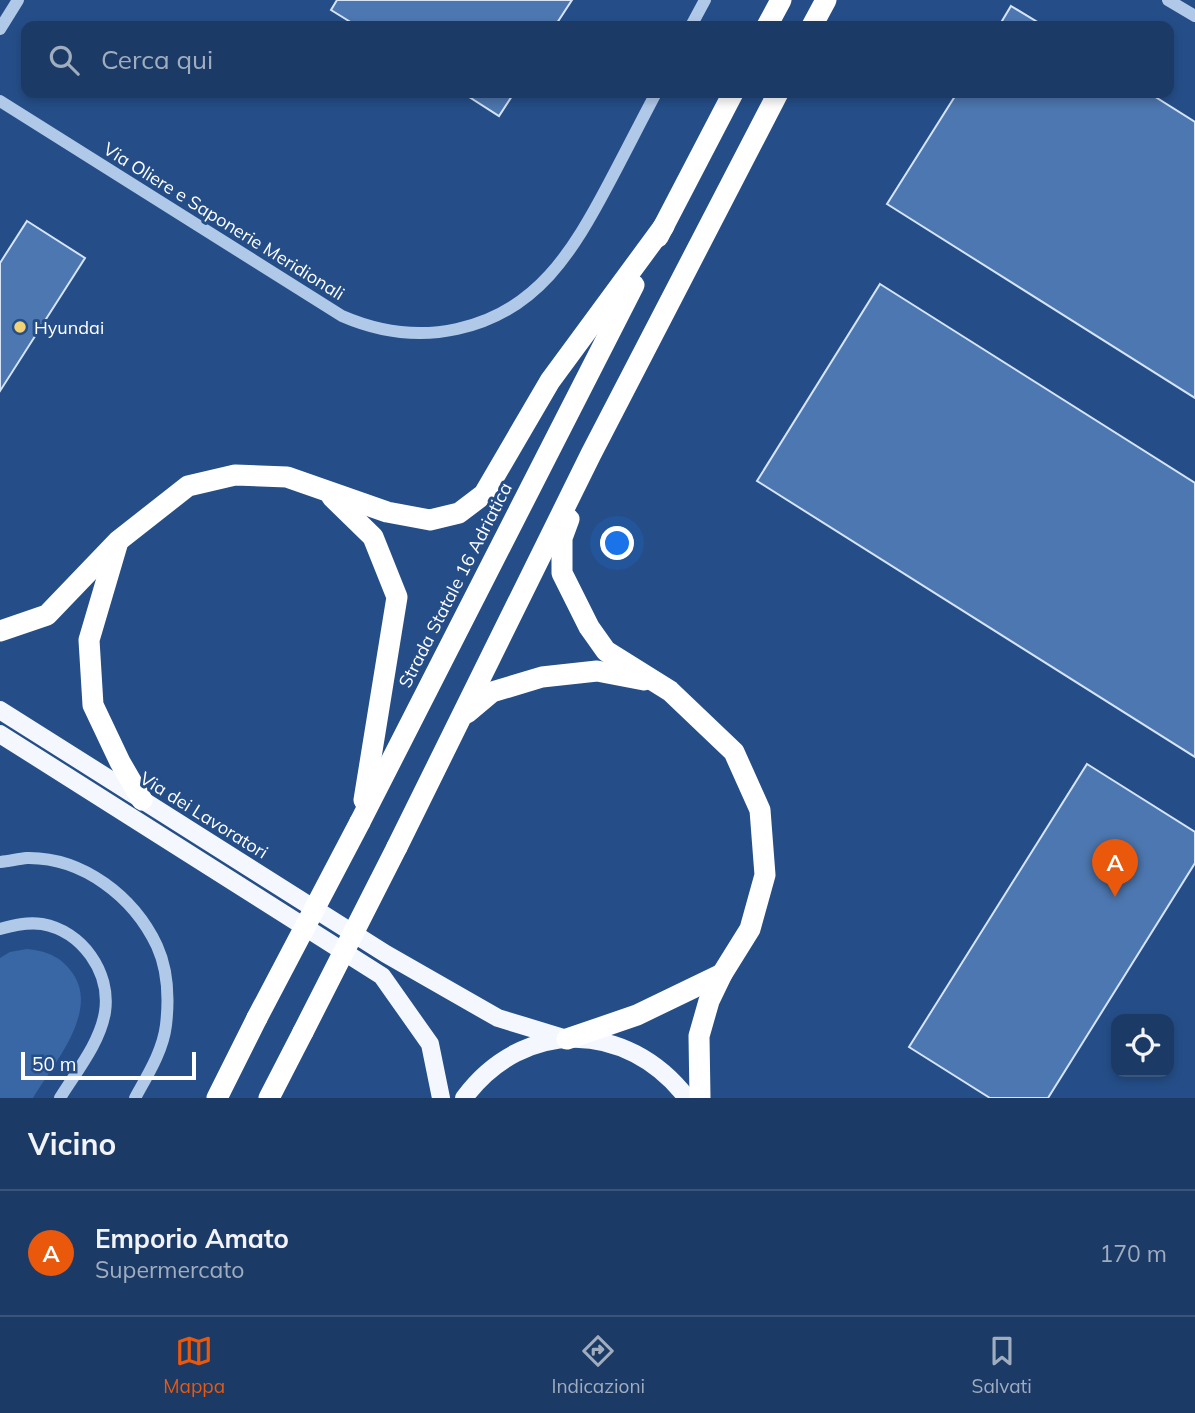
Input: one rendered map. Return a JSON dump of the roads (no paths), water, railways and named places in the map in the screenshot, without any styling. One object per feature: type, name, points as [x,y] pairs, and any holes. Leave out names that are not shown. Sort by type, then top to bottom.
[{"type":"highway","points":[[770,21],[781,0]]},
{"type":"highway","points":[[816,21],[826,0]]},
{"type":"highway","name":"Strada Statale 16 Adriatica","points":[[216,1098],[730,98]]},
{"type":"highway","points":[[269,1098],[397,847],[591,454],[776,98]]},
{"type":"highway","points":[[0,631],[47,615],[118,541],[188,486],[235,475],[287,477],[387,512],[430,520],[459,513],[484,494],[550,381],[664,226]]},
{"type":"highway","points":[[591,454],[562,538],[562,573],[589,627],[606,651],[670,691],[734,752],[760,810],[765,875],[750,929],[709,1001],[699,1035],[699,1098]]},
{"type":"highway","points":[[325,491],[373,537],[397,597],[360,822]]},
{"type":"highway","points":[[118,541],[89,640],[93,705],[120,762],[142,800]]},
{"type":"highway","points":[[460,719],[492,692],[542,677],[597,671],[638,677],[670,691]]},
{"type":"highway","points":[[568,1039],[637,1015],[722,974]]},
{"type":"main road","name":"Via dei Lavoratori","points":[[0,710],[386,954],[498,1018],[568,1039]]},
{"type":"main road","points":[[0,734],[382,976],[430,1044],[441,1098]]},
{"type":"main road","points":[[464,1098],[482,1077],[509,1056],[542,1042],[568,1039],[597,1040],[637,1053],[672,1079],[687,1098]]},
{"type":"street","points":[[0,29],[18,0]]},
{"type":"street","points":[[694,21],[705,0]]},
{"type":"street","points":[[1168,0],[1195,16]]},
{"type":"street","name":"Via Oliere e Saponerie Meridionali","points":[[0,101],[342,316],[370,328],[410,334],[474,325],[501,314],[533,293],[555,271],[579,239],[653,98]]},
{"type":"street","points":[[0,862],[28,858],[69,865],[105,883],[136,912],[158,948],[167,987],[166,1028],[153,1066],[135,1098]]},
{"type":"street","points":[[0,929],[20,923],[43,924],[66,932],[84,946],[97,965],[105,988],[105,1012],[98,1035],[60,1098]]},
{"type":"place","name":"Hyundai","points":[[20,327]]},
{"type":"place","name":"Emporio Amato","points":[[1115,897]]}]
